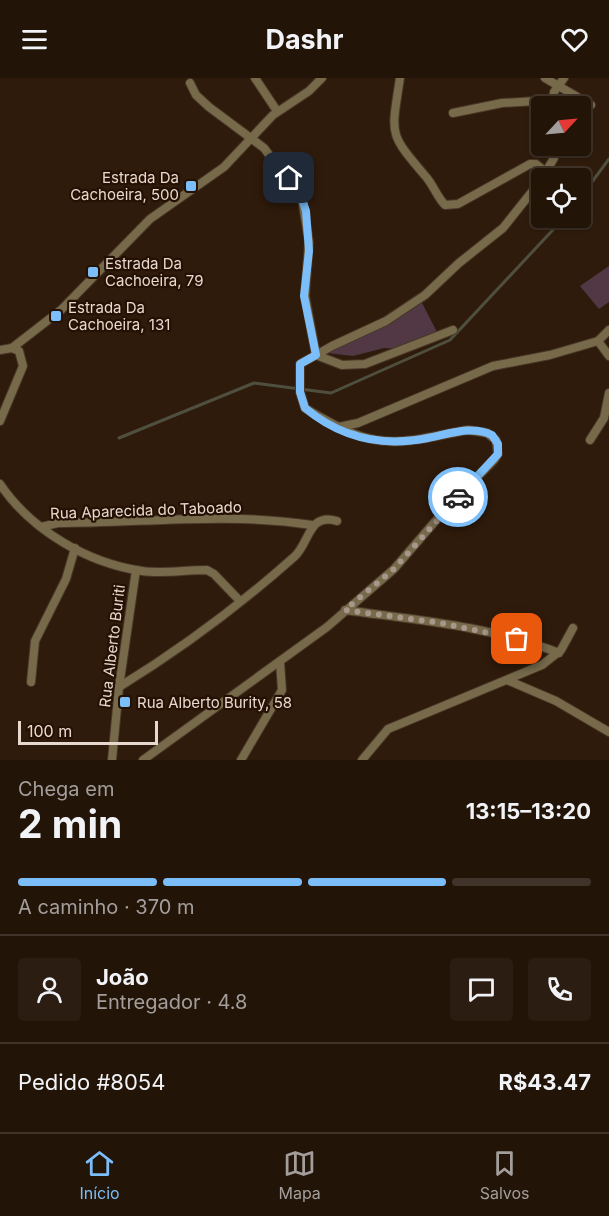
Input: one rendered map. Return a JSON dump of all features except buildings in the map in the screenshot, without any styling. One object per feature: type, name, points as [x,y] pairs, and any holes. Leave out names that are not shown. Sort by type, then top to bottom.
[{"type":"street","points":[[255,78],[277,111]]},
{"type":"street","points":[[400,78],[393,130],[400,146],[434,186],[445,205],[458,204],[530,164],[536,164],[538,168]]},
{"type":"street","points":[[545,78],[576,96]]},
{"type":"street","points":[[554,96],[557,85],[564,78]]},
{"type":"street","points":[[0,350],[12,348],[62,309],[150,219],[224,167],[277,111],[309,92],[320,80]]},
{"type":"street","points":[[190,82],[196,95],[251,139],[276,163],[305,204],[309,251],[304,296],[316,355]]},
{"type":"street","points":[[453,113],[488,105],[531,104]]},
{"type":"street","points":[[143,760],[280,662],[394,569],[444,511],[494,460],[498,449],[494,437],[480,431],[468,430],[388,443],[358,437],[305,408],[300,392],[300,364],[405,309],[512,219],[531,193]]},
{"type":"street","points":[[316,355],[342,365],[365,364],[453,330]]},
{"type":"street","points":[[339,427],[358,423],[503,363],[550,355],[598,341],[609,330]]},
{"type":"street","points":[[598,341],[609,356]]},
{"type":"street","points":[[0,421],[23,366],[19,351],[12,348]]},
{"type":"street","points":[[590,440],[604,418],[609,393]]},
{"type":"street","name":"Rua Aparecida do Taboado","points":[[0,484],[17,505],[41,527],[58,523],[197,519],[266,520],[312,525],[324,519],[338,521]]},
{"type":"street","points":[[119,687],[196,636],[296,556],[312,525]]},
{"type":"street","name":"Rua Alberto Buriti","points":[[41,527],[75,548],[104,561],[136,570],[119,687],[112,760]]},
{"type":"street","points":[[31,682],[35,641],[59,593],[75,548]]},
{"type":"street","points":[[136,570],[154,572],[207,570],[214,574],[240,601]]},
{"type":"street","points":[[345,610],[502,635],[531,642],[559,653]]},
{"type":"street","points":[[362,760],[388,729],[542,665],[559,653],[573,628]]},
{"type":"street","points":[[241,760],[282,690],[280,662]]},
{"type":"street","points":[[507,680],[556,701],[609,732]]},
{"type":"shaded area","points":[[609,266],[609,302],[599,309],[580,286]]},
{"type":"shaded area","points":[[421,301],[437,332],[399,349],[384,348],[353,356],[327,353],[408,312]]},
{"type":"waterway","points":[[591,183],[609,159]]},
{"type":"waterway","points":[[119,438],[254,383],[331,393],[450,340],[555,228]]},
{"type":"way so far","points":[[458,497],[394,569],[345,610],[441,623],[517,639]]},
{"type":"place","name":"Estrada Da Cachoeira, 500","points":[[191,186]]},
{"type":"place","name":"Estrada Da Cachoeira, 79","points":[[93,272]]},
{"type":"place","name":"Estrada Da Cachoeira, 131","points":[[56,316]]},
{"type":"place","name":"Rua Alberto Burity, 58","points":[[125,702]]},
{"type":"route","points":[[289,178],[305,204],[308,225],[309,262],[304,296],[316,355],[300,364],[300,392],[305,408],[358,437],[372,441],[403,442],[468,430],[492,435],[498,444],[498,454],[458,497]]}]
